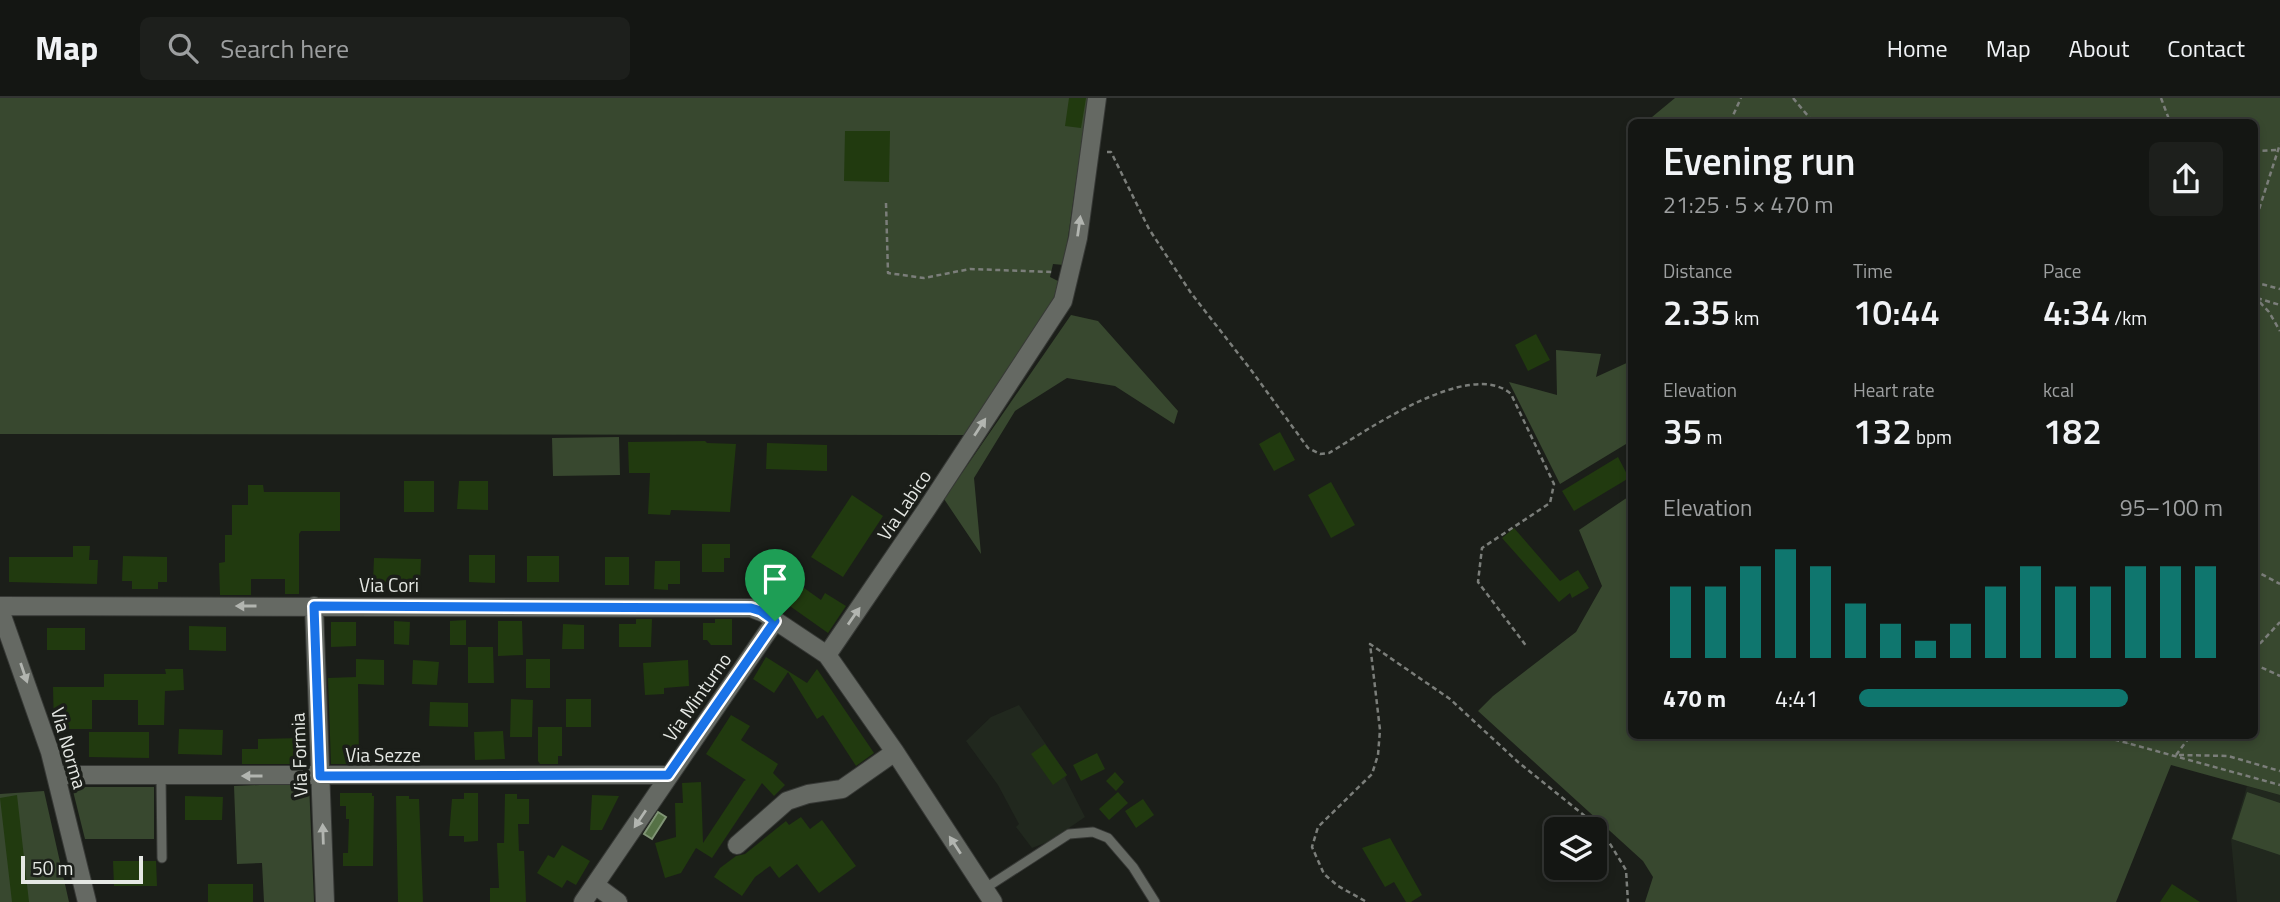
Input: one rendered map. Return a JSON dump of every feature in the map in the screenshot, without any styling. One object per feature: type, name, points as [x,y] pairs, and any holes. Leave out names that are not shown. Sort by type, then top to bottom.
[{"type":"street","name":"Via Labico","points":[[827,655],[1063,301],[1070,275],[1097,98]]},
{"type":"street","name":"Via Formia","points":[[314,606],[325,902]]},
{"type":"street","name":"Via Cori","points":[[0,608],[751,608],[761,611],[827,655]]},
{"type":"street","name":"Via Norma","points":[[0,608],[57,775],[87,902]]},
{"type":"street","name":"Via Minturno","points":[[583,902],[775,621]]},
{"type":"street","points":[[827,655],[895,752],[988,895]]},
{"type":"street","points":[[737,845],[787,801],[804,794],[838,790],[859,779],[895,752]]},
{"type":"street","name":"Via Sezze","points":[[57,775],[668,775]]},
{"type":"street","points":[[594,885],[618,902]]},
{"type":"lane","points":[[161,776],[162,858]]},
{"type":"lane","points":[[988,895],[1069,834],[1093,832],[1108,838],[1133,867],[1156,902]]},
{"type":"path","points":[[1731,119],[1741,98]]},
{"type":"path","points":[[1793,98],[1810,119]]},
{"type":"path","points":[[2161,98],[2169,119]]},
{"type":"path","points":[[2258,212],[2280,144]]},
{"type":"path","points":[[1090,149],[1111,152],[1149,229],[1191,293],[1308,448],[1320,454],[1329,453],[1413,404],[1442,392],[1488,383],[1502,385],[1511,394],[1555,484],[1550,503],[1482,548],[1478,582],[1527,646]]},
{"type":"path","points":[[2258,151],[2278,150]]},
{"type":"path","points":[[886,203],[888,273],[924,278],[970,269],[1032,270],[1070,275]]},
{"type":"path","points":[[2258,283],[2280,289]]},
{"type":"path","points":[[2258,298],[2280,305]]},
{"type":"path","points":[[2258,300],[2280,331]]},
{"type":"path","points":[[2258,572],[2280,584]]},
{"type":"path","points":[[2258,646],[2280,622]]},
{"type":"path","points":[[1365,901],[1338,886],[1324,874],[1312,847],[1318,827],[1372,774],[1378,755],[1380,730],[1370,644],[1450,699],[1518,762],[1601,829],[1626,870],[1629,902]]},
{"type":"path","points":[[2258,666],[2280,676]]},
{"type":"path","points":[[2111,739],[2280,785]]},
{"type":"path","points":[[2127,739],[2128,744]]},
{"type":"path","points":[[2176,755],[2188,739]]},
{"type":"path","points":[[2176,755],[2228,756],[2280,771]]},
{"type":"shaded area","points":[[0,98],[1088,98],[1064,265],[1053,264],[1050,277],[1060,282],[1054,305],[967,435],[0,434]]},
{"type":"shaded area","points":[[1675,98],[2280,98],[2280,795],[2171,765],[2116,902],[1645,902],[1653,877],[1643,861],[1607,828],[1607,817],[1595,817],[1478,711],[1493,696],[1576,632],[1602,586],[1579,530],[1628,497],[1628,739],[2258,739],[2258,119],[1650,119]]},
{"type":"shaded area","points":[[1071,315],[1098,321],[1178,411],[1174,424],[1115,386],[1067,378],[1015,411],[974,478],[981,554],[944,499]]},
{"type":"shaded area","points":[[1556,350],[1601,354],[1596,377],[1628,362],[1628,443],[1560,484],[1509,382],[1557,395]]},
{"type":"shaded area","points":[[619,437],[620,475],[553,476],[552,438]]},
{"type":"shaded area","points":[[1019,705],[1067,775],[1065,778],[1085,817],[1050,841],[1032,848],[1016,827],[1019,824],[998,785],[966,741],[991,717]]},
{"type":"shaded area","points":[[309,783],[314,902],[264,902],[262,863],[237,864],[234,786]]},
{"type":"shaded area","points":[[2247,786],[2280,795],[2280,902],[2237,902],[2231,839]]},
{"type":"shaded area","points":[[72,787],[154,787],[154,839],[85,839]]},
{"type":"shaded area","points":[[44,791],[69,902],[0,902],[0,794]]},
{"type":"shaded area","points":[[2247,792],[2280,803],[2280,855],[2232,839]]},
{"type":"shaded area","points":[[658,812],[666,817],[652,839],[644,834]]},
{"type":"building","points":[[1069,98],[1086,98],[1081,128],[1065,126]]},
{"type":"building","points":[[845,131],[890,131],[889,182],[844,181]]},
{"type":"building","points":[[1536,334],[1550,360],[1528,371],[1515,345]]},
{"type":"building","points":[[1280,432],[1295,460],[1274,471],[1259,444]]},
{"type":"building","points":[[705,441],[736,444],[730,512],[671,510],[670,515],[648,514],[650,473],[629,473],[628,442]]},
{"type":"building","points":[[767,443],[827,445],[827,471],[766,469]]},
{"type":"building","points":[[1618,457],[1628,476],[1628,479],[1574,511],[1562,491]]},
{"type":"building","points":[[404,481],[434,481],[434,512],[404,512]]},
{"type":"building","points":[[459,481],[488,481],[488,510],[457,509]]},
{"type":"building","points":[[1331,482],[1355,525],[1331,538],[1308,495]]},
{"type":"building","points":[[248,485],[263,485],[264,492],[340,492],[340,531],[301,531],[299,534],[299,594],[285,594],[285,579],[251,579],[251,595],[220,595],[219,563],[225,562],[225,535],[232,535],[232,505],[248,505]]},
{"type":"building","points":[[852,495],[883,516],[843,577],[811,557]]},
{"type":"building","points":[[1514,528],[1560,581],[1578,570],[1589,588],[1572,598],[1570,593],[1559,602],[1502,538]]},
{"type":"building","points":[[702,544],[730,544],[730,558],[724,558],[724,572],[702,572]]},
{"type":"building","points":[[73,546],[90,546],[89,560],[98,560],[97,584],[9,582],[9,557],[73,557]]},
{"type":"building","points":[[469,555],[495,555],[495,583],[469,582]]},
{"type":"building","points":[[123,556],[167,557],[167,582],[158,582],[158,589],[132,589],[132,581],[122,581]]},
{"type":"building","points":[[527,556],[559,556],[559,582],[527,582]]},
{"type":"building","points":[[605,557],[629,557],[629,585],[605,585]]},
{"type":"building","points":[[374,558],[421,559],[420,583],[373,582]]},
{"type":"building","points":[[655,561],[680,561],[680,584],[668,584],[668,590],[654,589]]},
{"type":"building","points":[[783,573],[821,600],[825,593],[846,606],[828,633],[770,592]]},
{"type":"building","points":[[636,619],[652,619],[651,647],[619,647],[619,624],[636,624]]},
{"type":"building","points":[[715,619],[732,619],[732,645],[711,645],[707,640],[703,640],[703,623],[715,623]]},
{"type":"building","points":[[466,620],[466,645],[450,645],[450,621]]},
{"type":"building","points":[[394,621],[410,622],[409,645],[394,644]]},
{"type":"building","points":[[498,621],[522,621],[523,655],[498,656]]},
{"type":"building","points":[[331,622],[356,622],[356,646],[331,647]]},
{"type":"building","points":[[563,624],[584,625],[584,649],[562,649]]},
{"type":"building","points":[[189,626],[226,627],[226,651],[189,650]]},
{"type":"building","points":[[47,628],[85,628],[85,650],[47,650]]},
{"type":"building","points":[[468,647],[493,647],[494,683],[468,683]]},
{"type":"building","points":[[766,657],[807,683],[817,669],[874,753],[856,766],[823,715],[817,719],[788,672],[774,693],[753,679]]},
{"type":"building","points":[[356,659],[384,660],[384,685],[358,684],[359,764],[331,764],[328,678],[356,677]]},
{"type":"building","points":[[526,659],[550,659],[550,688],[526,688]]},
{"type":"building","points":[[413,660],[439,662],[437,685],[412,684]]},
{"type":"building","points":[[688,660],[689,686],[664,688],[664,694],[645,695],[643,663]]},
{"type":"building","points":[[165,669],[183,669],[184,690],[165,691],[164,725],[138,725],[138,700],[92,700],[92,729],[54,729],[53,687],[104,687],[104,674],[166,674]]},
{"type":"building","points":[[511,699],[533,700],[532,737],[510,737]]},
{"type":"building","points":[[566,699],[591,699],[591,727],[566,727]]},
{"type":"building","points":[[430,702],[468,703],[468,727],[429,726]]},
{"type":"building","points":[[731,715],[750,726],[741,740],[778,764],[773,773],[785,785],[774,796],[762,783],[712,858],[696,848],[681,873],[665,878],[655,843],[676,837],[675,803],[683,803],[682,783],[701,782],[703,843],[746,780],[706,754]]},
{"type":"building","points":[[538,727],[562,727],[562,756],[558,756],[558,764],[540,764],[538,761]]},
{"type":"building","points":[[179,729],[223,730],[222,755],[178,754]]},
{"type":"building","points":[[503,731],[505,759],[475,760],[474,732]]},
{"type":"building","points":[[89,732],[149,732],[149,758],[89,757]]},
{"type":"building","points":[[304,738],[304,764],[242,764],[242,749],[258,749],[258,739]]},
{"type":"building","points":[[1045,744],[1067,775],[1053,785],[1031,754]]},
{"type":"building","points":[[1097,753],[1105,769],[1081,781],[1073,765]]},
{"type":"building","points":[[1115,772],[1124,782],[1116,791],[1106,781]]},
{"type":"building","points":[[1118,792],[1128,803],[1109,820],[1099,809]]},
{"type":"building","points":[[340,793],[372,793],[374,796],[373,866],[343,866],[343,853],[348,853],[349,819],[346,819],[346,806],[340,806]]},
{"type":"building","points":[[464,793],[478,793],[478,841],[464,842],[464,836],[449,836],[452,799],[464,799]]},
{"type":"building","points":[[505,794],[517,794],[517,799],[529,799],[529,824],[518,824],[519,851],[524,851],[526,902],[490,902],[490,888],[499,888],[497,843],[504,843]]},
{"type":"building","points":[[17,795],[29,902],[12,902],[0,798]]},
{"type":"building","points":[[592,795],[619,796],[602,830],[590,830]]},
{"type":"building","points":[[185,796],[223,797],[222,820],[185,820]]},
{"type":"building","points":[[396,796],[419,799],[423,902],[398,902]]},
{"type":"building","points":[[1143,799],[1154,815],[1136,828],[1125,811]]},
{"type":"building","points":[[801,817],[810,829],[822,820],[856,866],[819,893],[797,864],[779,878],[770,866],[755,877],[742,896],[714,877],[720,868],[736,856],[745,854],[786,821],[789,825]]},
{"type":"building","points":[[1390,838],[1422,895],[1411,902],[1406,902],[1394,882],[1385,887],[1362,848]]},
{"type":"building","points":[[562,845],[590,861],[576,885],[567,880],[562,888],[537,873],[548,855],[554,858]]},
{"type":"building","points":[[113,861],[156,861],[157,886],[114,886]]},
{"type":"building","points":[[208,884],[253,884],[253,902],[208,902]]},
{"type":"building","points":[[2172,884],[2200,902],[2160,902]]},
{"type":"route","points":[[314,606],[751,608],[761,611],[775,621],[668,775],[320,776],[314,606]]}]
